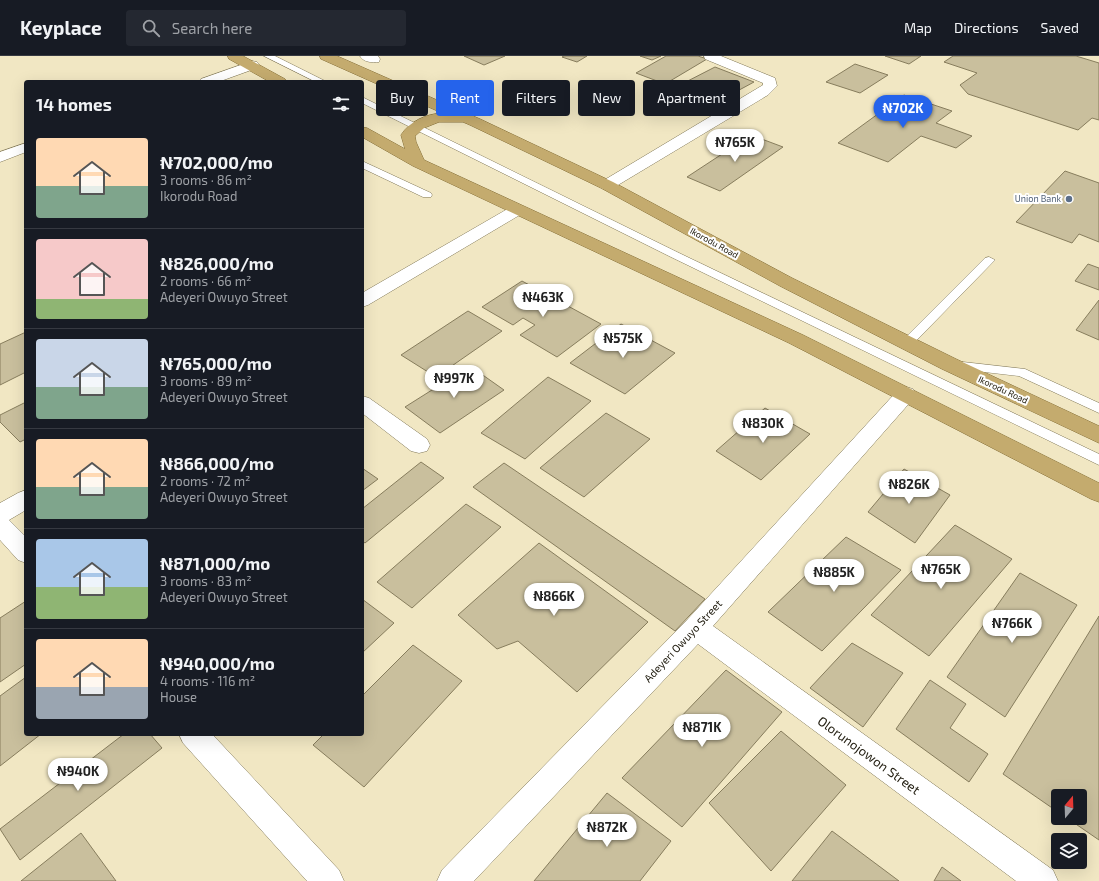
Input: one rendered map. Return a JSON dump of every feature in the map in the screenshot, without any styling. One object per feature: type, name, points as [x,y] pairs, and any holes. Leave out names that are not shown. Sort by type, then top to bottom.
[{"type":"highway","points":[[234,56],[277,80]]},
{"type":"highway","name":"Ikorodu Road","points":[[326,56],[475,122],[607,185],[786,282],[949,364],[1099,435]]},
{"type":"highway","points":[[418,162],[409,142],[408,135],[416,126],[437,117],[453,117],[475,122]]},
{"type":"highway","points":[[364,132],[418,162],[517,210],[796,339],[1099,493]]},
{"type":"street","points":[[607,185],[763,92],[770,86],[770,81],[710,56]]},
{"type":"street","points":[[214,80],[252,65]]},
{"type":"street","points":[[0,142],[22,149]]},
{"type":"street","points":[[0,157],[22,149]]},
{"type":"street","points":[[364,300],[517,210]]},
{"type":"street","name":"Adeyeri Owuyo Street","points":[[453,881],[696,628],[906,394]]},
{"type":"street","points":[[364,404],[419,445]]},
{"type":"street","points":[[0,514],[24,499]]},
{"type":"street","points":[[0,525],[24,551]]},
{"type":"street","name":"Olorunojowon Street","points":[[696,628],[1042,881]]},
{"type":"street","points":[[194,736],[328,881]]},
{"type":"lane","points":[[268,56],[319,80]]},
{"type":"lane","points":[[364,101],[675,255],[1099,460]]},
{"type":"lane","points":[[364,165],[427,195]]},
{"type":"lane","points":[[907,343],[989,260]]},
{"type":"lane","points":[[949,364],[1021,372],[1099,408]]},
{"type":"building","points":[[464,56],[505,56],[484,65]]},
{"type":"building","points":[[587,56],[577,62],[562,57]]},
{"type":"building","points":[[640,56],[661,56],[652,60]]},
{"type":"building","points":[[666,56],[698,56],[707,59],[672,80],[654,80],[636,73]]},
{"type":"building","points":[[885,56],[921,56],[909,64]]},
{"type":"building","points":[[953,56],[1076,56],[1099,63],[1099,120],[1092,118],[1078,130],[968,94],[960,85],[977,73],[944,62]]},
{"type":"building","points":[[855,64],[888,75],[860,93],[826,82]]},
{"type":"building","points":[[715,67],[754,82],[740,90],[740,80],[690,80]]},
{"type":"building","points":[[904,95],[952,111],[936,123],[972,136],[956,148],[921,136],[888,162],[838,143]]},
{"type":"building","points":[[751,135],[783,147],[720,191],[687,177]]},
{"type":"building","name":"Union Bank","points":[[1065,171],[1099,183],[1099,242],[1079,234],[1072,243],[1016,222]]},
{"type":"building","points":[[1088,264],[1099,268],[1099,290],[1075,281]]},
{"type":"building","points":[[522,281],[601,324],[557,357],[520,335],[535,325],[523,318],[513,325],[482,307]]},
{"type":"building","points":[[1099,300],[1099,340],[1076,330]]},
{"type":"building","points":[[468,311],[502,331],[436,377],[401,355]]},
{"type":"building","points":[[621,324],[675,353],[625,394],[570,363]]},
{"type":"building","points":[[24,333],[24,373],[0,385],[0,344]]},
{"type":"building","points":[[470,366],[504,390],[440,433],[405,407]]},
{"type":"building","points":[[548,377],[591,401],[525,459],[481,433]]},
{"type":"building","points":[[24,403],[24,440],[20,442],[0,422],[0,415]]},
{"type":"building","points":[[765,408],[810,434],[761,480],[716,451]]},
{"type":"building","points":[[606,413],[650,439],[584,497],[540,468]]},
{"type":"building","points":[[421,462],[444,478],[365,543],[364,507]]},
{"type":"building","points":[[504,463],[705,599],[675,631],[473,487]]},
{"type":"building","points":[[364,469],[378,479],[364,490]]},
{"type":"building","points":[[904,469],[950,495],[915,543],[868,512]]},
{"type":"building","points":[[466,504],[501,527],[412,608],[377,582]]},
{"type":"building","points":[[955,525],[1012,559],[929,656],[871,615]]},
{"type":"building","points":[[846,537],[901,570],[822,651],[768,612]]},
{"type":"building","points":[[539,543],[648,622],[577,692],[518,641],[497,649],[458,615]]},
{"type":"building","points":[[1020,573],[1077,605],[1005,717],[947,677]]},
{"type":"building","points":[[364,600],[394,623],[364,651]]},
{"type":"building","points":[[24,602],[24,665],[0,682],[0,618]]},
{"type":"building","points":[[1099,616],[1099,840],[1077,825],[1087,825],[1087,789],[1051,789],[1051,807],[1003,774]]},
{"type":"building","points":[[852,643],[903,673],[863,727],[810,688]]},
{"type":"building","points":[[413,645],[462,681],[364,787],[313,745],[322,736],[364,736],[364,694]]},
{"type":"building","points":[[726,670],[782,712],[682,827],[622,778]]},
{"type":"building","points":[[24,678],[24,736],[38,736],[0,766],[0,696]]},
{"type":"building","points":[[930,680],[966,704],[950,728],[988,754],[969,782],[896,729]]},
{"type":"building","points":[[781,731],[846,785],[771,871],[709,803]]},
{"type":"building","points":[[121,736],[152,736],[162,748],[20,860],[0,829]]},
{"type":"building","points":[[607,793],[671,841],[640,881],[534,881]]},
{"type":"building","points":[[832,831],[899,881],[792,881]]},
{"type":"building","points":[[81,833],[116,881],[21,881]]},
{"type":"building","points":[[942,867],[961,881],[934,881]]},
{"type":"place","name":"Union Bank","points":[[1069,199]]}]
